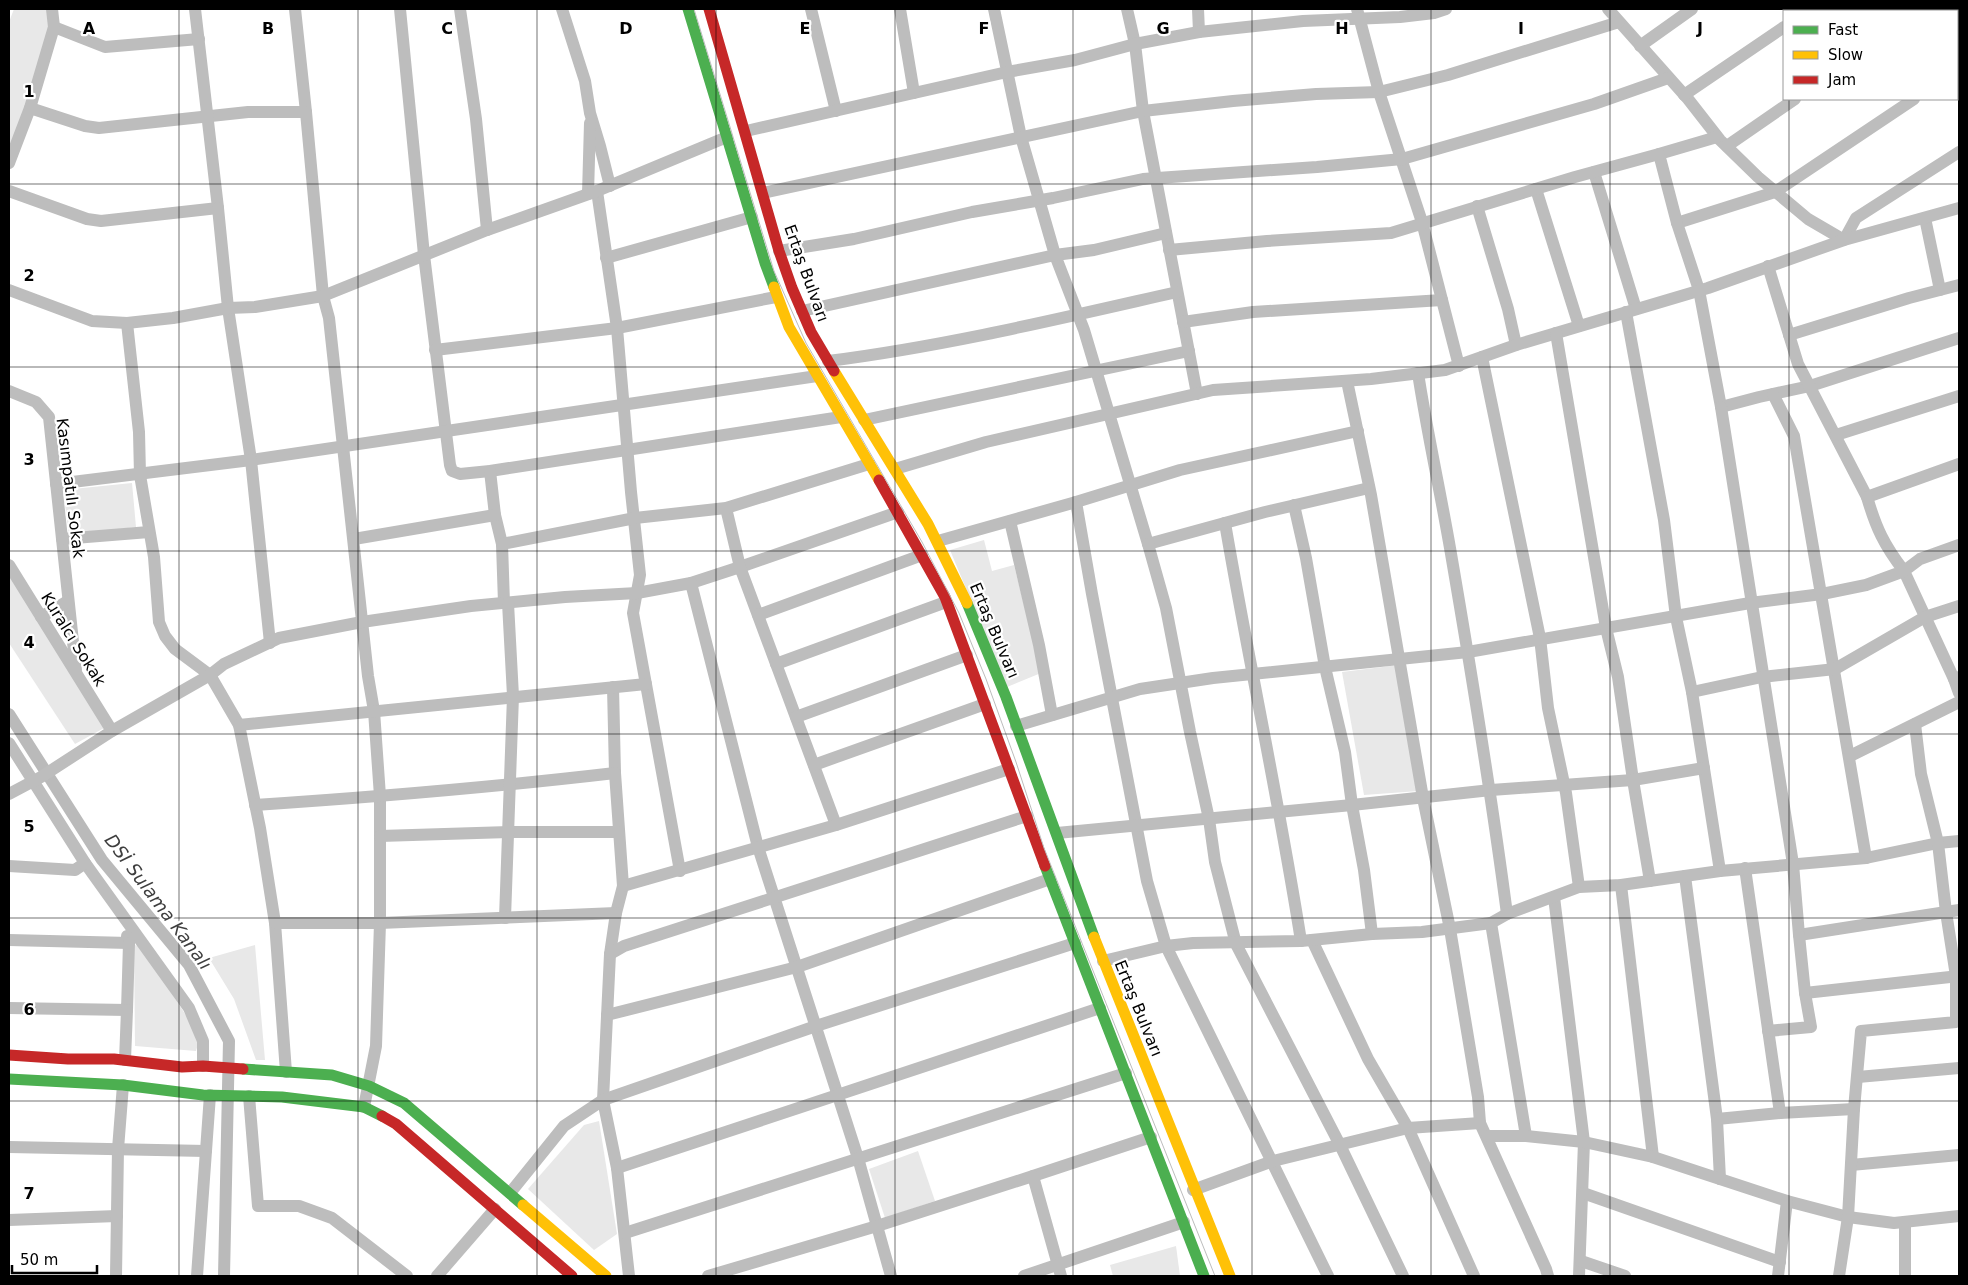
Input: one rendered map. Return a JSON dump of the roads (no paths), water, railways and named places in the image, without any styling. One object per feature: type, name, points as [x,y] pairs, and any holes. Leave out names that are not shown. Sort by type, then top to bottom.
[{"type":"main road","name":"Ertaş Bulvarı","points":[[688,9],[765,263],[788,327],[898,512],[946,602],[1050,879],[1151,1136],[1203,1275]]},
{"type":"main road","name":"Ertaş Bulvarı","points":[[709,9],[746,131],[779,250],[802,311],[811,332],[828,361],[938,542],[972,614],[1057,834],[1103,961],[1230,1276]]},
{"type":"main road","points":[[9,1055],[125,1060],[182,1067],[332,1075],[369,1086],[404,1103],[606,1276]]},
{"type":"main road","points":[[9,1079],[123,1085],[212,1095],[282,1097],[364,1107],[396,1124],[572,1276]]},
{"type":"street","points":[[9,163],[30,108],[54,27],[52,9]]},
{"type":"street","points":[[195,9],[209,117],[228,308],[251,460],[270,643]]},
{"type":"street","points":[[294,9],[306,112],[323,296],[329,318],[362,622],[374,711],[380,796],[380,923],[376,1046],[364,1107]]},
{"type":"street","points":[[400,9],[424,255],[452,471],[460,474],[490,471],[842,418]]},
{"type":"street","points":[[460,9],[476,119],[487,230]]},
{"type":"street","points":[[562,9],[585,81],[590,112],[593,193],[617,328],[640,575],[633,613],[680,871]]},
{"type":"street","points":[[812,9],[836,111]]},
{"type":"street","points":[[900,9],[914,94]]},
{"type":"street","points":[[994,9],[1022,137],[1055,255],[1078,315],[1096,372],[1131,484],[1166,608],[1209,819],[1215,862],[1236,944],[1340,1145],[1403,1276]]},
{"type":"street","points":[[1127,9],[1135,44],[1143,112],[1197,394]]},
{"type":"street","points":[[1198,9],[1199,32]]},
{"type":"street","points":[[1608,9],[1727,146],[1808,219],[1844,240]]},
{"type":"street","points":[[1640,46],[1692,9]]},
{"type":"street","points":[[746,131],[1007,72],[1075,60],[1135,44],[1199,32],[1359,14],[1400,17],[1438,10]]},
{"type":"street","points":[[1359,14],[1379,92],[1422,222],[1459,366]]},
{"type":"street","points":[[763,193],[1143,112],[1233,101],[1316,94],[1379,92],[1448,75],[1619,22]]},
{"type":"street","points":[[54,27],[105,47],[199,39]]},
{"type":"street","points":[[1684,96],[1783,28]]},
{"type":"street","points":[[779,250],[854,239],[972,212],[1155,177],[1317,167],[1402,159],[1594,104],[1668,78]]},
{"type":"street","points":[[1727,146],[1794,100]]},
{"type":"street","points":[[1677,223],[1776,192],[1913,100]]},
{"type":"street","points":[[30,108],[84,126],[99,128],[248,112],[306,112]]},
{"type":"street","points":[[590,112],[610,186]]},
{"type":"street","points":[[9,290],[92,321],[127,323],[228,308],[255,307],[323,296],[487,230],[593,193],[727,137]]},
{"type":"street","points":[[1169,250],[1391,233],[1536,188],[1718,137]]},
{"type":"street","points":[[1844,240],[1856,218],[1959,152]]},
{"type":"street","points":[[1659,154],[1677,223],[1699,290],[1721,407],[1750,603],[1793,864],[1805,993],[1812,1027],[1768,1031]]},
{"type":"street","points":[[1594,172],[1631,310],[1664,520],[1676,617],[1692,692],[1720,871]]},
{"type":"street","points":[[1536,188],[1579,326]]},
{"type":"street","points":[[9,191],[87,220],[101,221],[218,208]]},
{"type":"street","points":[[1477,206],[1508,309],[1516,345]]},
{"type":"street","points":[[895,469],[986,442],[1214,390],[1347,381],[1445,370],[1516,345],[1699,290],[1844,240],[1959,208]]},
{"type":"street","points":[[606,258],[752,217]]},
{"type":"street","points":[[1925,218],[1940,290]]},
{"type":"street","points":[[802,311],[1055,255],[1094,250],[1166,233]]},
{"type":"street","points":[[1768,266],[1798,364],[1868,497],[1873,518],[1886,548],[1904,571],[1925,617],[1957,678],[1959,693]]},
{"type":"street","points":[[1789,335],[1845,316],[1959,285]]},
{"type":"street","points":[[828,361],[896,353],[1177,292]]},
{"type":"street","points":[[435,350],[617,328],[776,297]]},
{"type":"street","points":[[1183,322],[1253,312],[1442,300]]},
{"type":"street","points":[[127,323],[139,432],[140,475],[154,558],[160,622],[162,629],[174,648],[210,675],[239,725],[255,804],[275,923],[286,1072]]},
{"type":"street","points":[[1556,333],[1606,628],[1618,677],[1650,881]]},
{"type":"street","points":[[1721,407],[1810,386],[1959,338]]},
{"type":"street","points":[[864,420],[1189,351]]},
{"type":"street","points":[[1482,357],[1540,638],[1548,708],[1564,785],[1579,888]]},
{"type":"street","points":[[1418,373],[1491,790],[1507,914]]},
{"type":"street","points":[[56,484],[140,475],[344,447],[446,430],[625,406],[817,376]]},
{"type":"street","points":[[1347,381],[1400,658],[1423,798],[1450,929],[1478,1097],[1480,1122],[1548,1276]]},
{"type":"street","name":"Kasımpatılı Sokak","points":[[9,391],[36,402],[49,416],[76,670]]},
{"type":"street","points":[[1773,394],[1794,436],[1866,858]]},
{"type":"street","points":[[1836,436],[1959,396]]},
{"type":"street","points":[[938,542],[1180,470],[1358,431]]},
{"type":"street","points":[[502,544],[634,518],[726,508],[869,464]]},
{"type":"street","points":[[1868,497],[1959,464]]},
{"type":"street","points":[[490,471],[495,515],[502,544],[513,696],[505,918]]},
{"type":"street","points":[[1148,544],[1294,505],[1369,488]]},
{"type":"street","points":[[1076,502],[1147,881],[1166,946],[1328,1276]]},
{"type":"street","points":[[1294,505],[1306,558],[1325,667],[1345,752],[1372,934]]},
{"type":"street","points":[[726,508],[740,567],[836,825]]},
{"type":"street","points":[[9,794],[37,779],[112,731],[210,675],[224,664],[279,638],[362,622],[506,603],[636,593],[691,584],[898,512]]},
{"type":"street","points":[[354,539],[495,515]]},
{"type":"street","points":[[1010,521],[1039,645],[1052,715]]},
{"type":"street","points":[[1225,523],[1279,812],[1306,941],[1368,1059],[1408,1128],[1474,1276]]},
{"type":"street","points":[[62,539],[149,532]]},
{"type":"street","points":[[1016,726],[1140,689],[1253,674],[1468,652],[1750,603],[1822,594],[1866,585],[1904,571],[1920,558],[1959,545]]},
{"type":"street","points":[[758,615],[922,555]]},
{"type":"street","name":"Kuralcı Sokak","points":[[9,566],[76,670],[112,731]]},
{"type":"street","points":[[691,584],[758,847],[858,1158],[891,1276]]},
{"type":"street","points":[[41,616],[68,600]]},
{"type":"street","points":[[776,664],[946,602]]},
{"type":"street","points":[[1692,692],[1762,677],[1835,670],[1925,617],[1959,606]]},
{"type":"street","points":[[796,718],[967,655]]},
{"type":"street","points":[[239,725],[646,684]]},
{"type":"street","points":[[613,687],[615,773],[623,886],[616,913],[610,954],[603,1100],[617,1168],[629,1276]]},
{"type":"street","points":[[1850,756],[1959,702]]},
{"type":"street","points":[[814,765],[985,704]]},
{"type":"street","points":[[1839,1276],[1848,1217],[1861,1031],[1956,1022],[1958,976],[1946,912],[1938,843],[1921,774],[1915,724]]},
{"type":"street","points":[[9,743],[37,779],[85,863],[189,1008],[203,1041],[209,1067]]},
{"type":"street","points":[[1057,834],[1491,790],[1633,780],[1704,768]]},
{"type":"street","points":[[623,886],[836,825],[1009,769]]},
{"type":"street","points":[[255,804],[510,785],[615,773]]},
{"type":"street","points":[[610,954],[624,946],[1027,816]]},
{"type":"street","points":[[380,836],[509,832],[619,832]]},
{"type":"street","points":[[1103,961],[1166,946],[1193,943],[1236,944],[1306,941],[1450,929],[1491,923],[1507,914],[1579,888],[1621,885],[1745,868],[1866,858],[1938,843],[1959,841]]},
{"type":"street","points":[[9,866],[75,870],[85,863]]},
{"type":"street","points":[[1745,868],[1780,1113]]},
{"type":"street","points":[[1685,876],[1717,1119],[1720,1179]]},
{"type":"street","points":[[607,1015],[797,967],[1050,879]]},
{"type":"street","points":[[1621,885],[1653,1157]]},
{"type":"street","points":[[1554,897],[1584,1142],[1579,1276]]},
{"type":"street","points":[[120,910],[130,943],[125,1060]]},
{"type":"street","points":[[1799,935],[1959,910]]},
{"type":"street","points":[[275,923],[380,923],[616,913]]},
{"type":"street","points":[[1491,923],[1526,1136]]},
{"type":"street","points":[[9,940],[130,943]]},
{"type":"street","points":[[510,1193],[564,1126],[603,1100],[816,1026],[1075,943]]},
{"type":"street","points":[[1805,993],[1958,976]]},
{"type":"street","points":[[9,1008],[127,1010]]},
{"type":"street","points":[[617,1168],[1100,1008]]},
{"type":"street","points":[[1858,1077],[1959,1068]]},
{"type":"street","points":[[625,1234],[1126,1073]]},
{"type":"street","points":[[116,1276],[118,1149],[123,1085]]},
{"type":"street","points":[[197,1276],[212,1095]]},
{"type":"street","points":[[244,1096],[258,1206],[300,1206],[332,1218],[407,1276]]},
{"type":"street","points":[[1717,1119],[1780,1113],[1854,1110]]},
{"type":"street","points":[[1194,1190],[1273,1161],[1408,1128],[1480,1122]]},
{"type":"street","points":[[708,1276],[877,1226],[1151,1136]]},
{"type":"street","points":[[1487,1136],[1526,1136],[1584,1142],[1653,1157],[1787,1201],[1848,1217],[1894,1223],[1959,1216]]},
{"type":"street","points":[[9,1147],[206,1151]]},
{"type":"street","points":[[1851,1165],[1959,1155]]},
{"type":"street","points":[[1034,1176],[1060,1271]]},
{"type":"street","points":[[1583,1193],[1780,1262]]},
{"type":"street","points":[[1778,1276],[1787,1201]]},
{"type":"street","points":[[437,1276],[495,1209]]},
{"type":"street","points":[[9,1220],[117,1216]]},
{"type":"street","points":[[1024,1276],[1060,1271],[1184,1222]]},
{"type":"street","points":[[1905,1222],[1905,1276]]},
{"type":"street","points":[[1581,1261],[1625,1276]]},
{"type":"waterway","name":"DSİ Sulama Kanalı","points":[[9,714],[102,860],[189,965],[229,1041],[224,1276]]},
{"type":"tram line","points":[[694,9],[774,271],[806,343],[922,542],[959,613],[986,679],[1044,848],[1215,1276]]}]
